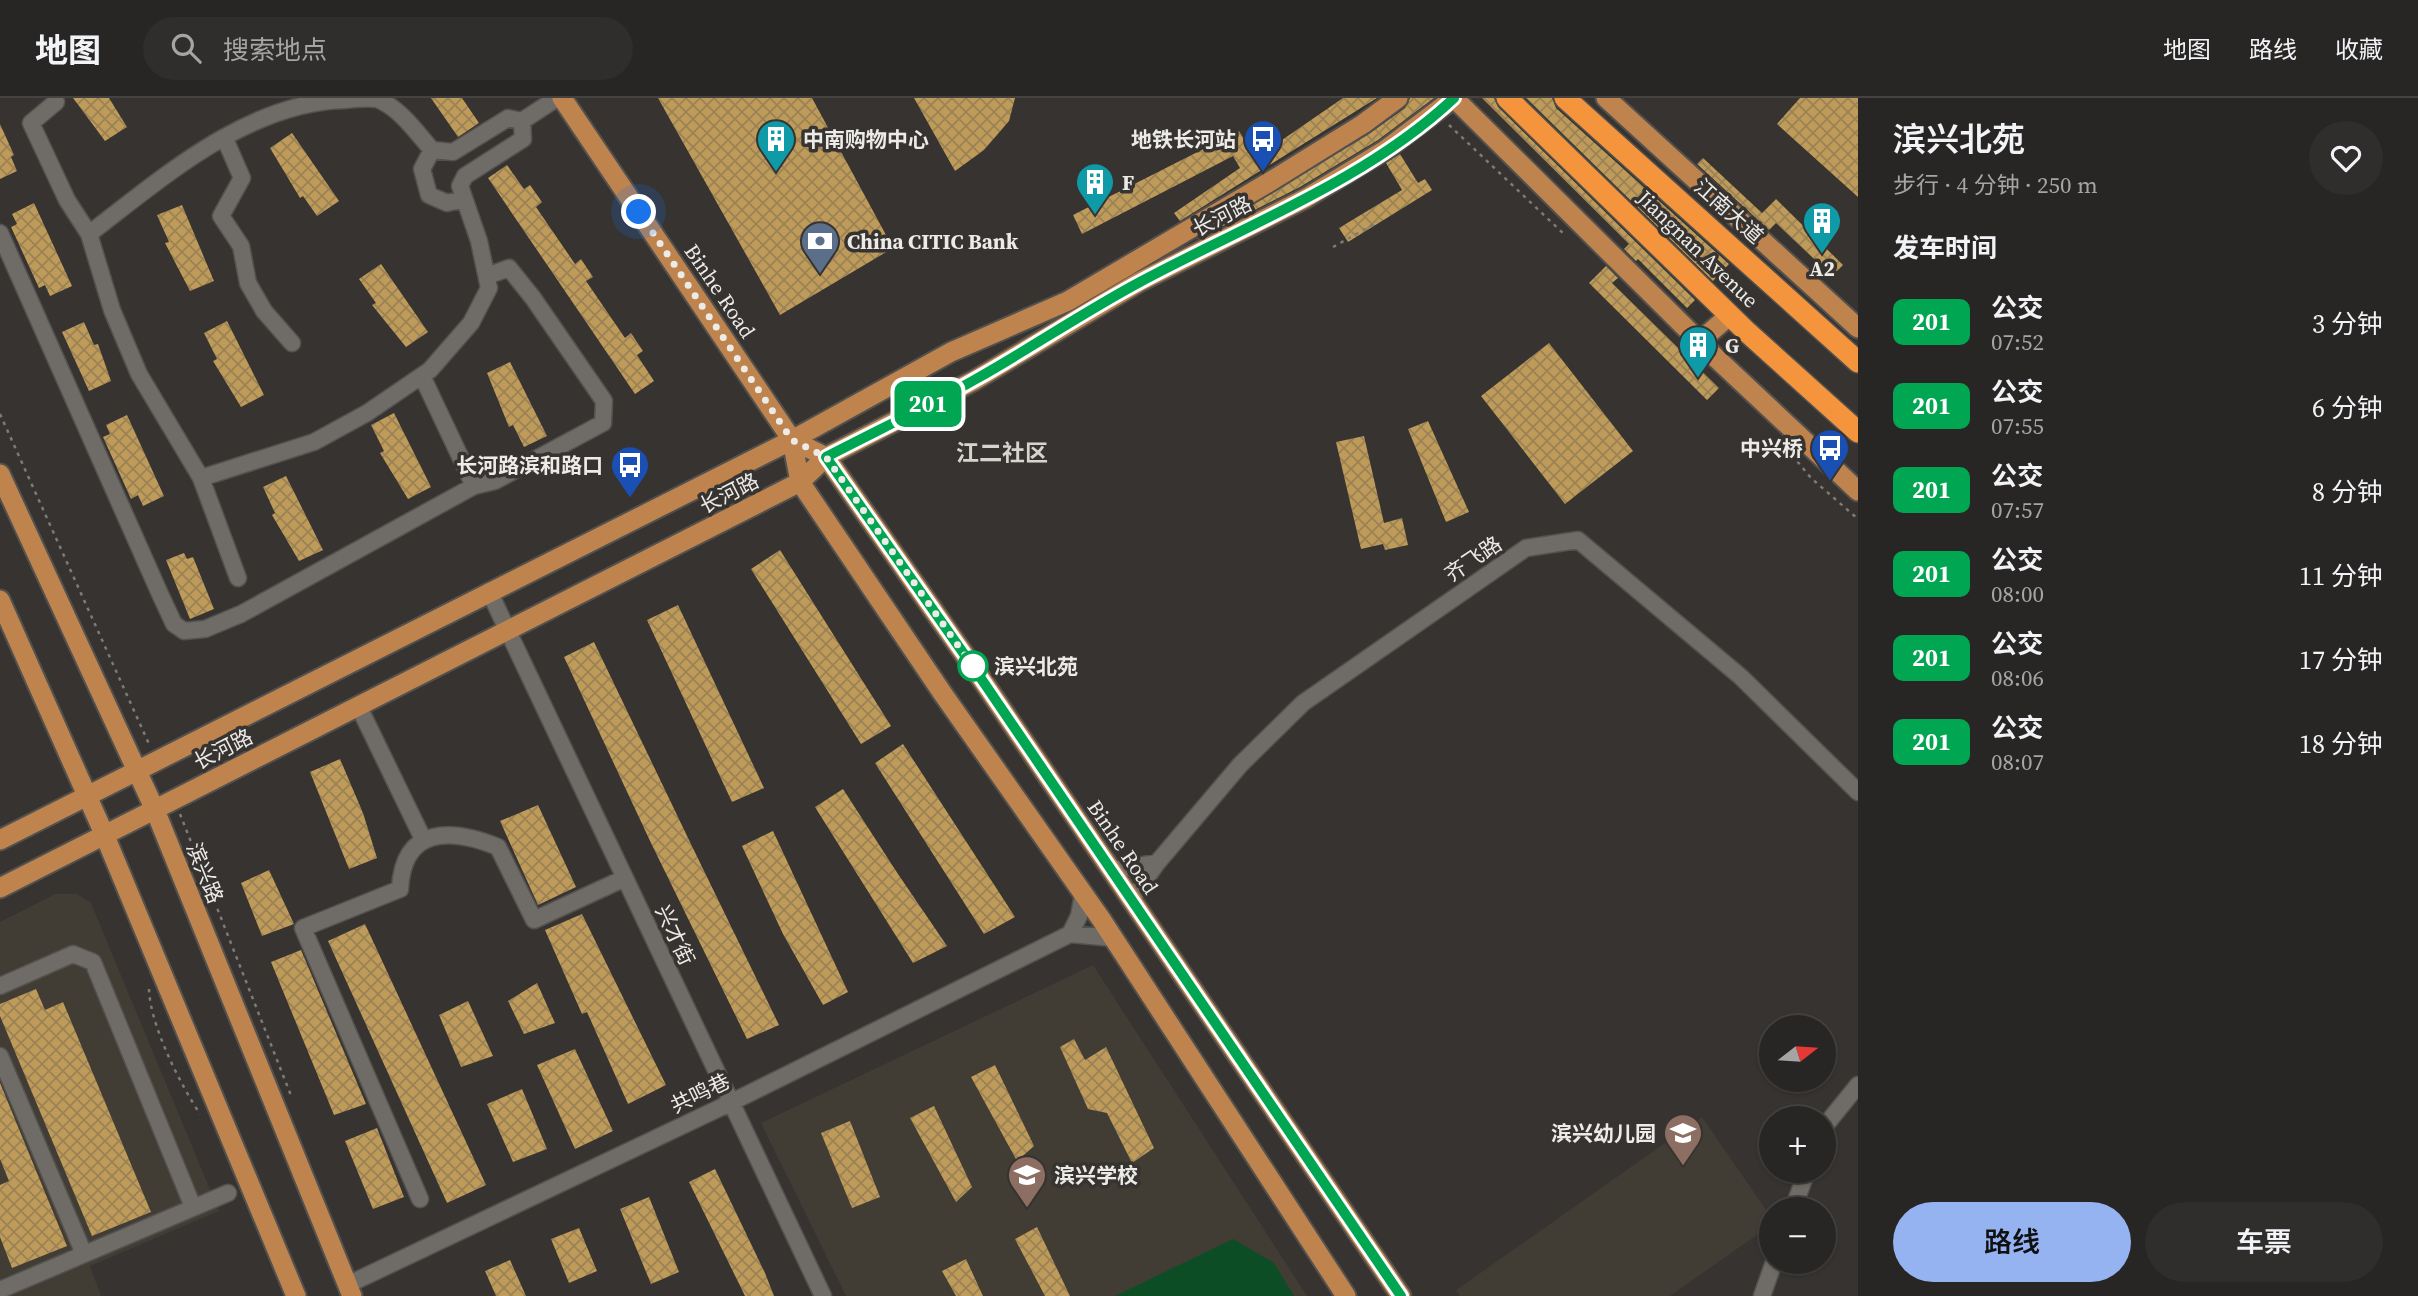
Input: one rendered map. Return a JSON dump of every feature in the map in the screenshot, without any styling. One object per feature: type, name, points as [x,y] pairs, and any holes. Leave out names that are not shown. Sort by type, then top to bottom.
[{"type":"highway","name":"Jiangnan Avenue","points":[[1507,98],[1730,315],[1858,432]]},
{"type":"highway","name":"江南大道","points":[[1566,98],[1858,362]]},
{"type":"main road","name":"Binhe Road","points":[[560,98],[792,440],[800,482],[1113,937],[1346,1296]]},
{"type":"main road","name":"长河路","points":[[0,840],[792,440],[951,352],[1068,301],[1282,174],[1363,124],[1398,98]]},
{"type":"main road","name":"长河路","points":[[0,888],[800,482],[826,457],[975,380],[1139,282],[1306,198],[1385,150],[1438,113],[1454,98]]},
{"type":"main road","points":[[1454,98],[1699,342],[1858,491]]},
{"type":"main road","points":[[1606,98],[1858,328]]},
{"type":"main road","points":[[1738,252],[1754,234]]},
{"type":"main road","points":[[1699,342],[1730,315]]},
{"type":"main road","name":"Binhe Road","points":[[792,440],[826,457],[1401,1296]]},
{"type":"main road","name":"滨兴路","points":[[0,474],[155,810],[349,1291]]},
{"type":"main road","points":[[0,600],[85,795],[106,836],[296,1296]]},
{"type":"street","points":[[89,234],[187,160],[250,125],[314,100],[376,99],[385,102],[407,121],[432,150],[453,152],[508,118],[522,121],[560,98]]},
{"type":"street","points":[[56,102],[31,123],[67,200],[89,234],[112,310],[139,373],[201,478],[238,578]]},
{"type":"street","points":[[201,478],[314,442],[367,413],[422,376],[471,323],[489,288],[479,241],[460,186],[465,176],[523,139],[522,121]]},
{"type":"street","points":[[225,139],[242,178],[221,216],[241,246],[248,284],[264,311],[292,343]]},
{"type":"street","points":[[432,150],[422,169],[429,195],[447,203],[464,199]]},
{"type":"street","points":[[0,233],[169,614],[174,624],[184,631],[205,629],[241,614],[474,486],[495,481],[603,423],[604,401],[533,298],[509,268],[486,276]]},
{"type":"street","points":[[422,376],[474,486]]},
{"type":"street","name":"齐飞路","points":[[1131,900],[1157,863],[1240,765],[1303,703],[1526,548],[1578,540],[1741,677],[1858,792]]},
{"type":"street","name":"兴才街","points":[[489,591],[823,1296]]},
{"type":"street","points":[[358,705],[424,841]]},
{"type":"street","points":[[420,1199],[303,928],[400,889],[401,864],[424,841],[438,835],[458,836],[498,847],[534,920],[625,878]]},
{"type":"street","points":[[1111,870],[1157,863]]},
{"type":"street","points":[[1083,894],[1081,913],[1070,934],[1113,937]]},
{"type":"street","name":"共鸣巷","points":[[349,1291],[1070,934]]},
{"type":"street","points":[[0,986],[73,954],[93,962],[193,1207]]},
{"type":"street","points":[[0,1056],[85,1254]]},
{"type":"street","points":[[1836,1112],[1858,1085]]},
{"type":"street","points":[[0,1290],[228,1193]]},
{"type":"street","points":[[1762,1296],[1770,1274]]},
{"type":"path","points":[[1333,247],[1378,222]]},
{"type":"shaded area","points":[[55,894],[77,894],[91,903],[219,1211],[90,1266],[101,1296],[0,1296],[0,922]]},
{"type":"shaded area","name":"滨兴学校","points":[[1093,965],[1307,1296],[846,1296],[761,1123]]},
{"type":"shaded area","name":"滨兴幼儿园","points":[[1702,1117],[1759,1200],[1759,1233],[1670,1296],[1460,1296],[1456,1290]]},
{"type":"green space","points":[[1233,1239],[1274,1263],[1294,1296],[1115,1296]]},
{"type":"building","points":[[73,98],[109,98],[127,127],[105,141]]},
{"type":"building","points":[[431,98],[462,98],[479,123],[458,137]]},
{"type":"building","name":"中南购物中心","points":[[658,98],[812,98],[893,248],[780,315]]},
{"type":"building","points":[[914,98],[1015,98],[1009,121],[984,150],[955,171]]},
{"type":"building","points":[[1343,98],[1377,98],[1180,221],[1174,213],[1240,168],[1233,156],[1082,234],[1073,215],[1239,131],[1256,158]]},
{"type":"building","points":[[1410,98],[1434,98],[1378,140],[1300,187],[1195,240],[1369,134],[1405,108]]},
{"type":"building","points":[[1482,98],[1494,98],[1498,107],[1695,300],[1687,308],[1638,259],[1636,261],[1624,249],[1629,244]]},
{"type":"building","points":[[1526,98],[1552,98],[1556,108],[1729,264],[1713,281]]},
{"type":"building","points":[[1800,98],[1858,98],[1858,197],[1777,124]]},
{"type":"building","points":[[0,124],[14,155],[11,157],[17,171],[0,179]]},
{"type":"building","points":[[292,133],[339,201],[317,216],[303,196],[300,198],[270,148]]},
{"type":"building","points":[[1400,154],[1418,183],[1425,179],[1432,190],[1348,242],[1339,228],[1402,190],[1386,163]]},
{"type":"building","points":[[1703,158],[1762,213],[1776,199],[1843,265],[1832,276],[1776,223],[1769,230],[1697,164]]},
{"type":"building","points":[[507,165],[524,189],[530,185],[542,202],[536,207],[575,264],[581,259],[593,277],[586,281],[625,338],[631,333],[643,351],[637,355],[654,381],[635,394],[488,178]]},
{"type":"building","points":[[34,203],[72,286],[50,296],[45,285],[39,288],[11,227],[17,224],[12,214]]},
{"type":"building","points":[[182,205],[214,281],[190,291],[165,243],[169,242],[157,215]]},
{"type":"building","points":[[381,264],[428,332],[406,347],[372,305],[376,303],[359,279]]},
{"type":"building","points":[[1606,266],[1618,278],[1612,283],[1719,388],[1707,400],[1589,283]]},
{"type":"building","points":[[227,321],[264,395],[241,407],[213,361],[217,359],[204,333]]},
{"type":"building","points":[[84,322],[94,345],[98,344],[111,381],[89,391],[62,332]]},
{"type":"building","points":[[1549,343],[1633,451],[1565,504],[1481,396]]},
{"type":"building","points":[[510,362],[547,436],[524,447],[513,425],[509,427],[487,373]]},
{"type":"building","points":[[394,413],[431,487],[408,499],[380,453],[384,451],[371,425]]},
{"type":"building","points":[[127,415],[164,496],[143,506],[138,495],[131,499],[103,437],[110,434],[106,425]]},
{"type":"building","points":[[1428,421],[1469,512],[1446,522],[1408,429]]},
{"type":"building","points":[[1364,436],[1384,523],[1402,518],[1408,545],[1385,550],[1383,544],[1361,549],[1336,442]]},
{"type":"building","points":[[286,476],[323,550],[299,561],[272,515],[275,513],[263,487]]},
{"type":"building","points":[[780,550],[891,726],[861,744],[751,569]]},
{"type":"building","points":[[184,553],[187,559],[193,557],[214,609],[190,619],[166,560]]},
{"type":"building","points":[[678,605],[764,788],[732,802],[647,620]]},
{"type":"building","points":[[594,642],[779,1025],[747,1039],[564,657]]},
{"type":"building","points":[[903,744],[1015,917],[984,934],[875,763]]},
{"type":"building","points":[[340,759],[363,813],[377,858],[349,869],[310,772]]},
{"type":"building","points":[[843,789],[947,946],[913,963],[815,807]]},
{"type":"building","points":[[538,805],[576,887],[538,905],[500,821]]},
{"type":"building","points":[[773,831],[848,992],[823,1005],[783,934],[742,846]]},
{"type":"building","points":[[269,870],[294,924],[262,936],[241,883]]},
{"type":"building","points":[[582,914],[666,1085],[628,1104],[587,1012],[582,1014],[545,930]]},
{"type":"building","points":[[365,924],[486,1185],[447,1203],[328,941]]},
{"type":"building","points":[[301,950],[366,1104],[334,1115],[271,962]]},
{"type":"building","points":[[537,983],[555,1023],[524,1034],[508,1001]]},
{"type":"building","points":[[36,989],[45,1010],[63,1002],[151,1212],[92,1236],[0,1016],[0,1004]]},
{"type":"building","points":[[468,1001],[493,1056],[461,1067],[439,1015]]},
{"type":"building","points":[[1074,1039],[1085,1060],[1106,1047],[1154,1148],[1132,1163],[1107,1113],[1088,1109],[1060,1047]]},
{"type":"building","points":[[575,1049],[613,1131],[575,1149],[537,1065]]},
{"type":"building","points":[[995,1065],[1034,1146],[1017,1161],[971,1077]]},
{"type":"building","points":[[0,1083],[67,1246],[12,1268],[0,1237],[0,1185],[9,1181],[0,1159]]},
{"type":"building","points":[[522,1089],[547,1149],[513,1162],[487,1104]]},
{"type":"building","points":[[934,1106],[972,1187],[956,1202],[910,1118]]},
{"type":"building","points":[[850,1121],[880,1197],[852,1208],[821,1133]]},
{"type":"building","points":[[377,1128],[404,1197],[373,1209],[345,1141]]},
{"type":"building","points":[[715,1169],[774,1296],[745,1296],[689,1182]]},
{"type":"building","points":[[649,1197],[679,1272],[651,1284],[620,1209]]},
{"type":"building","points":[[1037,1227],[1070,1296],[1045,1296],[1015,1239]]},
{"type":"building","points":[[579,1228],[597,1271],[569,1283],[551,1239]]},
{"type":"building","points":[[966,1259],[983,1296],[956,1296],[942,1271]]},
{"type":"building","points":[[510,1260],[526,1296],[496,1296],[485,1271]]},
{"type":"bus line","name":"201","points":[[1401,1296],[978,674],[826,457],[975,380],[1139,282],[1306,198],[1385,150],[1438,113],[1454,98]]},
{"type":"place","name":"中南购物中心","points":[[776,173]]},
{"type":"place","name":"地铁长河站","points":[[1263,173]]},
{"type":"place","name":"F","points":[[1095,216]]},
{"type":"place","name":"A2","points":[[1822,255]]},
{"type":"place","name":"China CITIC Bank","points":[[820,275]]},
{"type":"place","name":"G","points":[[1698,379]]},
{"type":"place","name":"中兴桥","points":[[1830,482]]},
{"type":"place","name":"长河路滨和路口","points":[[630,499]]},
{"type":"place","name":"滨兴北苑","points":[[973,666]]},
{"type":"place","name":"滨兴幼儿园","points":[[1683,1167]]},
{"type":"place","name":"滨兴学校","points":[[1027,1209]]},
{"type":"district","name":"江二社区","points":[[1002,453]]},
{"type":"route","points":[[639,212],[792,440],[826,457],[978,674],[973,666]]}]
